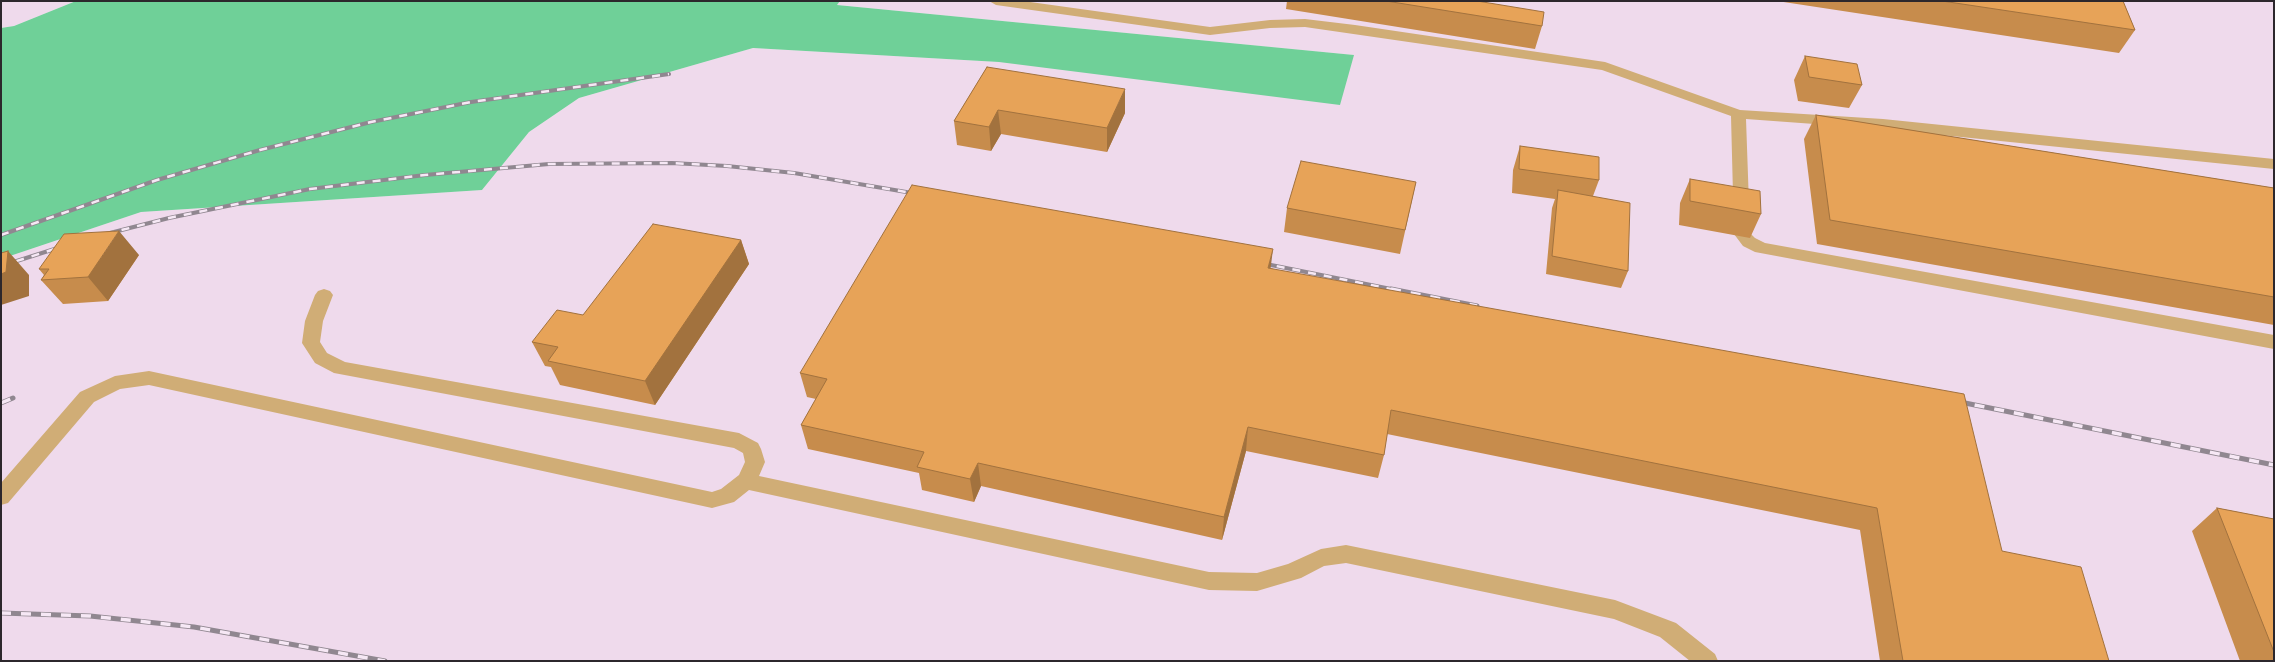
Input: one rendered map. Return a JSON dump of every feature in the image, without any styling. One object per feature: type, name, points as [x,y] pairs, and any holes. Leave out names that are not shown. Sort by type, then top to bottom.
[{"type":"lane","points":[[996,1],[1149,24],[1210,31],[1270,24],[1312,24],[1605,66],[1738,114],[1883,124],[2274,164]]},
{"type":"lane","points":[[1738,114],[1742,234],[1749,242],[1761,248],[2274,342]]},
{"type":"lane","points":[[1,496],[87,397],[115,382],[132,379],[157,380],[712,500],[727,496],[746,481],[755,462],[751,449],[739,441],[341,368],[322,358],[311,343],[314,321],[324,295]]},
{"type":"lane","points":[[746,481],[1210,581],[1257,582],[1293,572],[1322,558],[1346,554],[1615,610],[1668,630],[1707,661]]},
{"type":"shaded area","points":[[1,1],[76,1],[14,26],[1,28]]},
{"type":"shaded area","points":[[840,1],[2274,1],[2274,661],[1,661],[1,259],[141,212],[482,190],[529,132],[579,98],[753,48],[999,62],[1353,55],[837,5]]},
{"type":"green space","points":[[76,1],[840,1],[837,5],[1354,55],[1340,105],[999,62],[753,48],[579,98],[529,132],[482,190],[141,212],[1,259],[1,28],[14,26]]},
{"type":"building","points":[[1386,1],[1477,1],[1544,12],[1542,26]]},
{"type":"building","points":[[1942,1],[2123,1],[2135,30]]},
{"type":"building","points":[[1805,56],[1857,64],[1862,85],[1809,77]]},
{"type":"building","points":[[987,67],[1125,89],[1107,128],[998,110],[989,127],[954,121]]},
{"type":"building","points":[[1816,115],[2274,188],[2274,297],[1830,220]]},
{"type":"building","points":[[1520,146],[1599,157],[1599,180],[1519,169]]},
{"type":"building","points":[[1301,161],[1416,182],[1405,230],[1287,208]]},
{"type":"building","points":[[1690,179],[1760,191],[1761,214],[1690,201]]},
{"type":"building","points":[[912,185],[1273,249],[1268,268],[1964,394],[2002,551],[2081,567],[2109,661],[1903,661],[1877,508],[1391,410],[1384,455],[1248,427],[1224,517],[978,463],[970,479],[917,467],[924,452],[801,425],[827,379],[800,373]]},
{"type":"building","points":[[1558,190],[1630,203],[1628,271],[1552,256]]},
{"type":"building","points":[[653,224],[741,240],[645,381],[548,361],[558,347],[532,342],[557,310],[583,315]]},
{"type":"building","points":[[119,231],[88,277],[41,280],[49,269],[39,269],[64,234]]},
{"type":"building","points":[[8,251],[6,272],[1,274],[1,253]]},
{"type":"building","points":[[2217,508],[2274,519],[2274,652]]},
{"type":"railway","points":[[1,235],[157,180],[260,150],[371,122],[471,102],[669,74]]},
{"type":"railway","points":[[106,234],[169,218],[310,189],[425,175],[549,164],[672,163],[727,166],[794,173],[918,194]]},
{"type":"railway","points":[[1,266],[64,246]]},
{"type":"railway","points":[[1261,263],[1391,289]]},
{"type":"railway","points":[[1391,289],[1477,306]]},
{"type":"railway","points":[[1391,289],[1396,290]]},
{"type":"railway","points":[[1,403],[13,398]]},
{"type":"railway","points":[[1955,401],[2274,465]]},
{"type":"railway","points":[[1,613],[90,616],[194,627],[385,661]]}]
